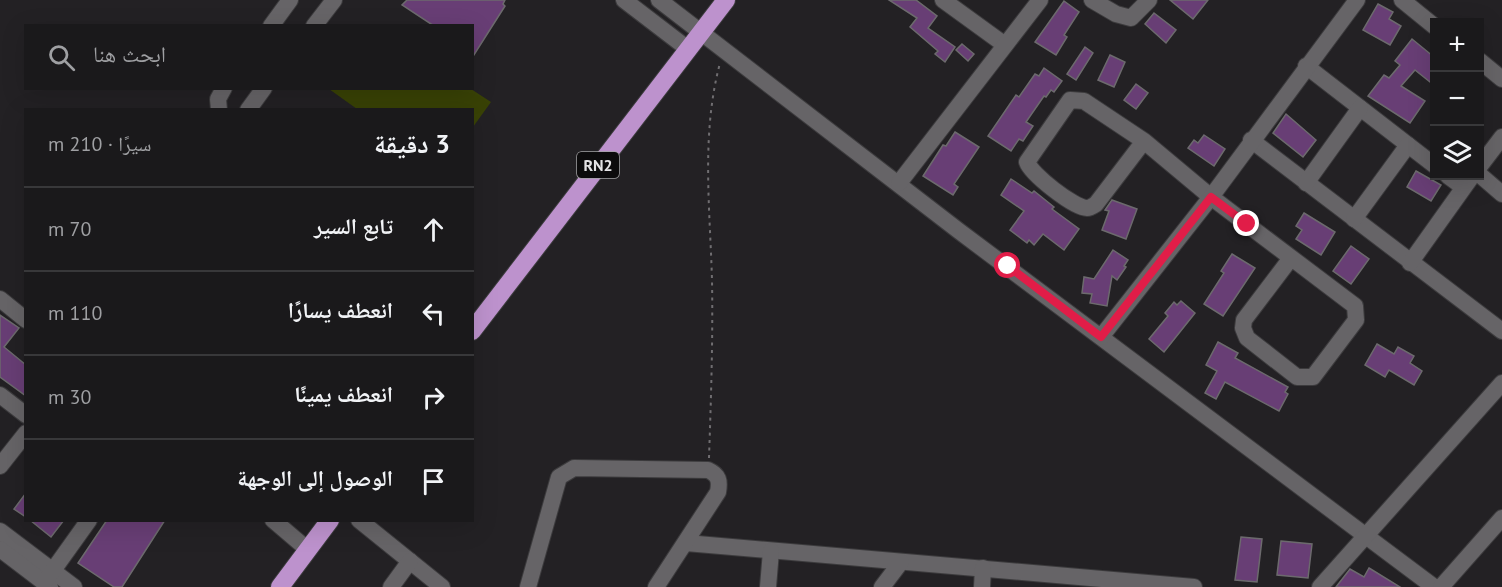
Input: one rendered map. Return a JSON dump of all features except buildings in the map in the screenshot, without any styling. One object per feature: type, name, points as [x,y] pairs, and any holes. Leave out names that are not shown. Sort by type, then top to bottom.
[{"type":"highway","name":"RN2","points":[[474,328],[726,0]]},
{"type":"highway","points":[[280,587],[328,522]]},
{"type":"street","points":[[272,24],[290,0]]},
{"type":"street","points":[[316,24],[334,0]]},
{"type":"street","points":[[624,0],[688,49]]},
{"type":"street","points":[[660,0],[1101,337],[1434,587]]},
{"type":"street","points":[[899,183],[1040,0]]},
{"type":"street","points":[[1092,0],[1116,14],[1131,18],[1149,0]]},
{"type":"street","points":[[1101,337],[1211,197],[1251,140],[1357,0]]},
{"type":"street","points":[[1401,0],[1430,23]]},
{"type":"street","points":[[952,3],[1005,45]]},
{"type":"street","points":[[1484,65],[1502,79]]},
{"type":"street","points":[[1306,66],[1430,162]]},
{"type":"street","points":[[219,108],[218,99],[223,90]]},
{"type":"street","points":[[249,108],[263,90]]},
{"type":"street","points":[[1144,141],[1102,197],[1090,208],[1081,207],[1054,190],[1029,168],[1027,162],[1066,105],[1076,99],[1084,101],[1144,141],[1211,197],[1291,258],[1357,310],[1356,320],[1313,377],[1304,379],[1296,377],[1247,338],[1243,328],[1244,320],[1291,258]]},
{"type":"street","points":[[1306,183],[1360,108]]},
{"type":"street","points":[[1484,160],[1502,137]]},
{"type":"street","points":[[1251,140],[1502,332]]},
{"type":"street","points":[[1353,219],[1408,145]]},
{"type":"street","points":[[1484,179],[1502,194]]},
{"type":"street","points":[[1410,263],[1468,181]]},
{"type":"street","points":[[0,299],[24,318]]},
{"type":"street","points":[[1320,587],[1502,384]]},
{"type":"street","points":[[0,395],[24,413]]},
{"type":"street","points":[[0,466],[24,436]]},
{"type":"street","points":[[528,587],[559,477],[568,471],[574,468],[708,470],[716,474],[720,482],[718,492],[662,586]]},
{"type":"street","points":[[1442,587],[1502,518]]},
{"type":"street","points":[[49,580],[88,522]]},
{"type":"street","points":[[275,522],[308,549]]},
{"type":"street","points":[[361,522],[442,587]]},
{"type":"street","points":[[0,531],[49,580]]},
{"type":"street","points":[[686,543],[983,568],[1117,584],[1194,587]]},
{"type":"street","points":[[0,549],[19,564],[49,580],[69,586]]},
{"type":"street","points":[[768,587],[771,551]]},
{"type":"street","points":[[391,587],[410,561]]},
{"type":"street","points":[[882,587],[901,562]]},
{"type":"street","points":[[0,569],[19,564]]},
{"type":"street","points":[[982,587],[983,568]]},
{"type":"path","points":[[708,470],[712,332],[708,155],[716,78],[724,50]]},
{"type":"green space","points":[[330,90],[473,90],[491,102],[474,126],[474,108],[356,108]]},
{"type":"route","points":[[1008,266],[1101,337],[1211,197],[1247,224]]}]
